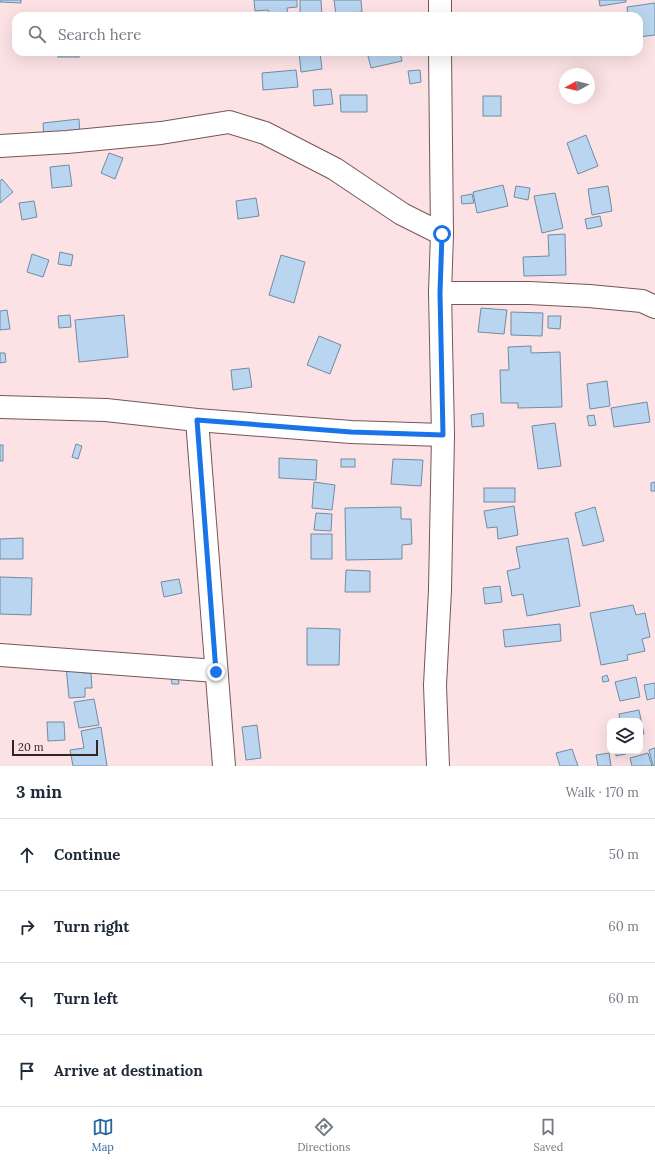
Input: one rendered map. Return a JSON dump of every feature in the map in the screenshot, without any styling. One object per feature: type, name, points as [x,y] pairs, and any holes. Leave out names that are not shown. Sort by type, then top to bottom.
[{"type":"street","points":[[440,0],[440,12]]},
{"type":"street","points":[[438,766],[435,685],[440,590],[443,435],[440,293],[442,234],[440,56]]},
{"type":"street","points":[[0,146],[145,135],[229,122],[265,133],[335,169],[402,214],[442,234]]},
{"type":"street","points":[[440,293],[529,293],[589,296],[642,301],[655,307]]},
{"type":"street","points":[[0,407],[106,410],[197,420],[351,432],[443,435]]},
{"type":"street","points":[[197,420],[224,766]]},
{"type":"street","points":[[0,655],[216,672]]},
{"type":"building","points":[[0,0],[21,0],[21,3],[0,2]]},
{"type":"building","points":[[254,0],[297,0],[297,7],[287,8],[288,12],[268,12],[268,10],[255,11]]},
{"type":"building","points":[[300,0],[321,0],[322,12],[300,12]]},
{"type":"building","points":[[334,0],[361,0],[362,12],[336,12]]},
{"type":"building","points":[[599,0],[626,0],[626,2],[600,6]]},
{"type":"building","points":[[655,3],[655,35],[643,36],[643,12],[628,12],[627,7]]},
{"type":"building","points":[[58,56],[79,56],[79,57]]},
{"type":"building","points":[[299,56],[320,56],[322,69],[301,72]]},
{"type":"building","points":[[368,56],[401,56],[402,61],[371,68]]},
{"type":"building","points":[[296,70],[298,87],[263,90],[262,73]]},
{"type":"building","points":[[420,70],[421,82],[410,84],[408,71]]},
{"type":"building","points":[[331,89],[333,104],[314,106],[313,90]]},
{"type":"building","points":[[340,95],[367,95],[367,112],[341,112]]},
{"type":"building","points":[[483,96],[501,96],[501,116],[483,116]]},
{"type":"building","points":[[79,119],[80,137],[44,140],[43,123]]},
{"type":"building","points":[[586,135],[598,166],[578,174],[567,143]]},
{"type":"building","points":[[109,153],[123,158],[115,179],[101,173]]},
{"type":"building","points":[[69,165],[72,186],[52,188],[50,167]]},
{"type":"building","points":[[2,179],[13,192],[0,203],[0,181]]},
{"type":"building","points":[[503,185],[508,206],[477,213],[473,192]]},
{"type":"building","points":[[516,186],[530,188],[528,200],[514,197]]},
{"type":"building","points":[[608,186],[612,211],[592,215],[588,189]]},
{"type":"building","points":[[555,193],[563,228],[542,233],[534,196]]},
{"type":"building","points":[[472,194],[474,203],[462,204],[461,196]]},
{"type":"building","points":[[256,198],[259,216],[238,219],[236,201]]},
{"type":"building","points":[[34,201],[37,217],[22,220],[19,203]]},
{"type":"building","points":[[600,216],[602,226],[587,229],[585,219]]},
{"type":"building","points":[[565,234],[566,275],[524,276],[523,257],[549,256],[548,235]]},
{"type":"building","points":[[60,252],[73,255],[71,266],[58,264]]},
{"type":"building","points":[[32,254],[49,260],[43,277],[27,272]]},
{"type":"building","points":[[281,255],[305,262],[294,303],[269,295]]},
{"type":"building","points":[[481,308],[507,310],[504,334],[478,332]]},
{"type":"building","points":[[7,310],[10,329],[0,330],[0,311]]},
{"type":"building","points":[[511,312],[543,313],[542,336],[511,335]]},
{"type":"building","points":[[70,315],[71,327],[59,328],[58,316]]},
{"type":"building","points":[[124,315],[128,357],[79,362],[75,320]]},
{"type":"building","points":[[548,316],[561,316],[560,329],[548,328]]},
{"type":"building","points":[[319,336],[341,345],[330,374],[307,365]]},
{"type":"building","points":[[531,346],[531,353],[560,352],[562,407],[518,408],[518,403],[501,403],[500,370],[509,370],[508,347]]},
{"type":"building","points":[[0,353],[5,353],[6,362],[0,363]]},
{"type":"building","points":[[249,368],[252,387],[233,390],[231,370]]},
{"type":"building","points":[[607,381],[610,406],[590,409],[587,384]]},
{"type":"building","points":[[647,402],[650,422],[614,427],[611,408]]},
{"type":"building","points":[[483,413],[484,426],[472,427],[471,415]]},
{"type":"building","points":[[594,415],[596,425],[589,426],[587,416]]},
{"type":"building","points":[[555,423],[561,466],[538,469],[532,426]]},
{"type":"building","points":[[76,444],[82,446],[78,459],[72,457]]},
{"type":"building","points":[[0,445],[3,445],[3,461],[0,461]]},
{"type":"building","points":[[279,458],[317,460],[316,480],[279,478]]},
{"type":"building","points":[[341,459],[355,459],[355,467],[341,467]]},
{"type":"building","points":[[393,459],[423,460],[421,486],[391,484]]},
{"type":"building","points":[[314,482],[335,485],[332,510],[312,508]]},
{"type":"building","points":[[655,482],[655,491],[651,491],[651,483]]},
{"type":"building","points":[[484,488],[515,488],[515,502],[484,502]]},
{"type":"building","points":[[514,506],[518,535],[498,539],[497,527],[487,528],[484,511]]},
{"type":"building","points":[[401,507],[401,519],[411,519],[412,544],[402,545],[402,559],[346,560],[345,508]]},
{"type":"building","points":[[595,507],[604,541],[583,546],[575,513]]},
{"type":"building","points":[[316,513],[332,514],[331,531],[314,530]]},
{"type":"building","points":[[311,534],[332,534],[332,559],[311,559]]},
{"type":"building","points":[[23,538],[23,559],[0,559],[0,539]]},
{"type":"building","points":[[568,538],[580,606],[527,616],[523,594],[512,596],[507,571],[520,568],[516,547]]},
{"type":"building","points":[[346,570],[370,571],[370,592],[345,592]]},
{"type":"building","points":[[0,577],[32,578],[31,615],[0,614]]},
{"type":"building","points":[[179,579],[182,593],[164,597],[161,582]]},
{"type":"building","points":[[500,586],[502,602],[485,604],[483,588]]},
{"type":"building","points":[[633,605],[636,615],[645,613],[650,637],[642,639],[645,651],[627,655],[628,660],[601,665],[590,613]]},
{"type":"building","points":[[560,624],[561,641],[505,647],[503,630]]},
{"type":"building","points":[[307,628],[340,629],[339,665],[307,665]]},
{"type":"building","points":[[83,665],[83,673],[91,673],[92,688],[85,688],[85,697],[69,698],[66,667]]},
{"type":"building","points":[[177,666],[179,684],[172,684],[170,667]]},
{"type":"building","points":[[607,675],[609,681],[603,682],[602,677]]},
{"type":"building","points":[[636,677],[640,697],[620,701],[615,682]]},
{"type":"building","points":[[655,683],[655,698],[647,700],[644,685]]},
{"type":"building","points":[[94,699],[99,725],[79,728],[74,702]]},
{"type":"building","points":[[639,710],[641,718],[620,718],[619,714]]},
{"type":"building","points":[[47,722],[64,722],[65,740],[48,741]]},
{"type":"building","points":[[257,725],[261,758],[246,760],[242,727]]},
{"type":"building","points":[[101,727],[107,766],[73,766],[70,750],[84,748],[81,731]]},
{"type":"building","points":[[655,748],[655,766],[653,766],[649,750]]},
{"type":"building","points":[[572,749],[578,766],[560,766],[556,753]]},
{"type":"building","points":[[648,753],[652,766],[632,766],[630,758]]},
{"type":"building","points":[[609,754],[611,766],[598,766],[596,755]]},
{"type":"route","points":[[216,672],[197,420],[351,432],[443,435],[440,293],[442,234]]}]
